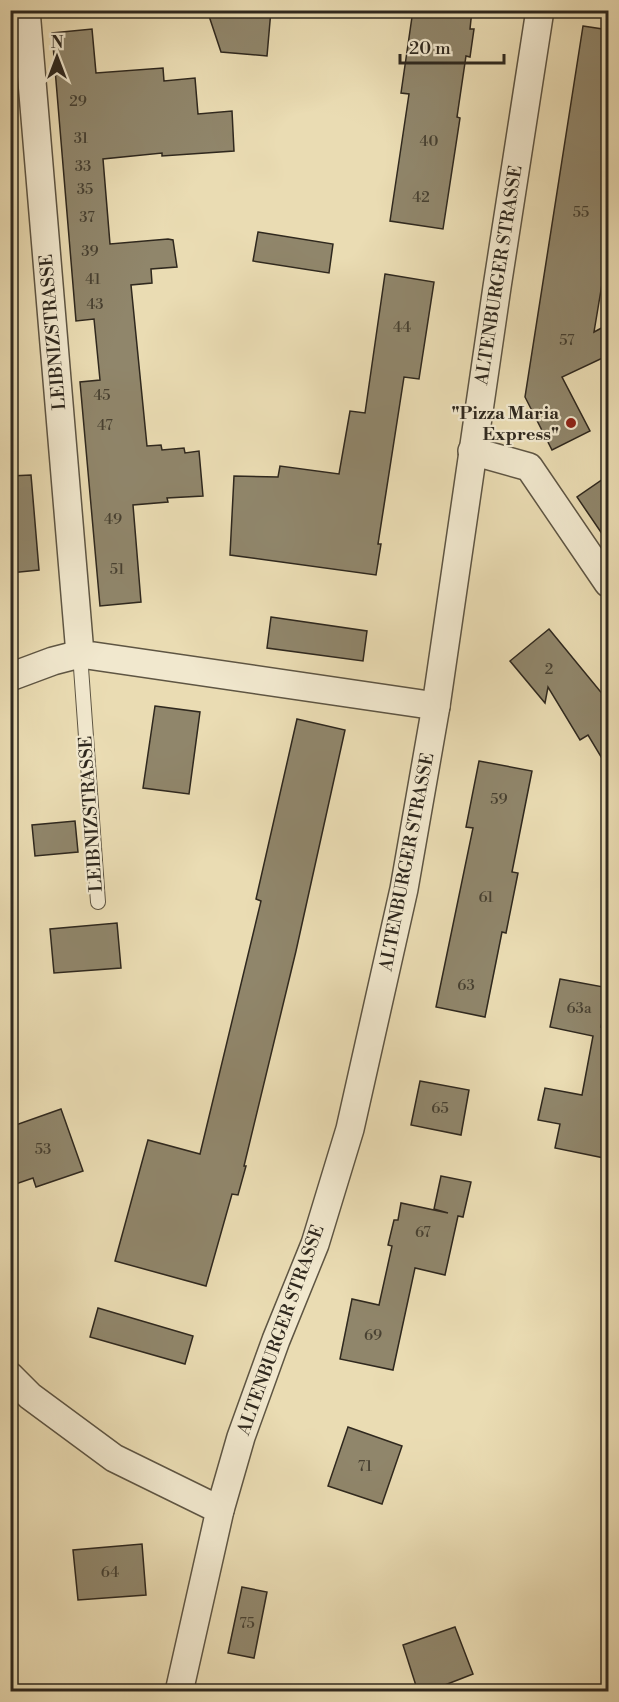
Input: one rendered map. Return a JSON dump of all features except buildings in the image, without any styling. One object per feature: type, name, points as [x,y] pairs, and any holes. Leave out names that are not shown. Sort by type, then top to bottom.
[{"type":"street","name":"LEIBNIZSTRASSE","points":[[26,10],[80,654]]},
{"type":"street","name":"ALTENBURGER STRASSE","points":[[179,1692],[220,1510],[241,1437],[276,1340],[315,1244],[350,1129],[404,889],[436,706],[472,452],[540,10]]},
{"type":"street","points":[[472,452],[530,467],[609,584]]},
{"type":"street","points":[[10,677],[80,654],[436,706]]},
{"type":"street","points":[[10,1376],[30,1396],[114,1458],[220,1510]]},
{"type":"lane","name":"LEIBNIZSTRASSE","points":[[80,654],[98,902]]},
{"type":"place","name":"\"Pizza Maria Express\"","points":[[571,423]]}]
